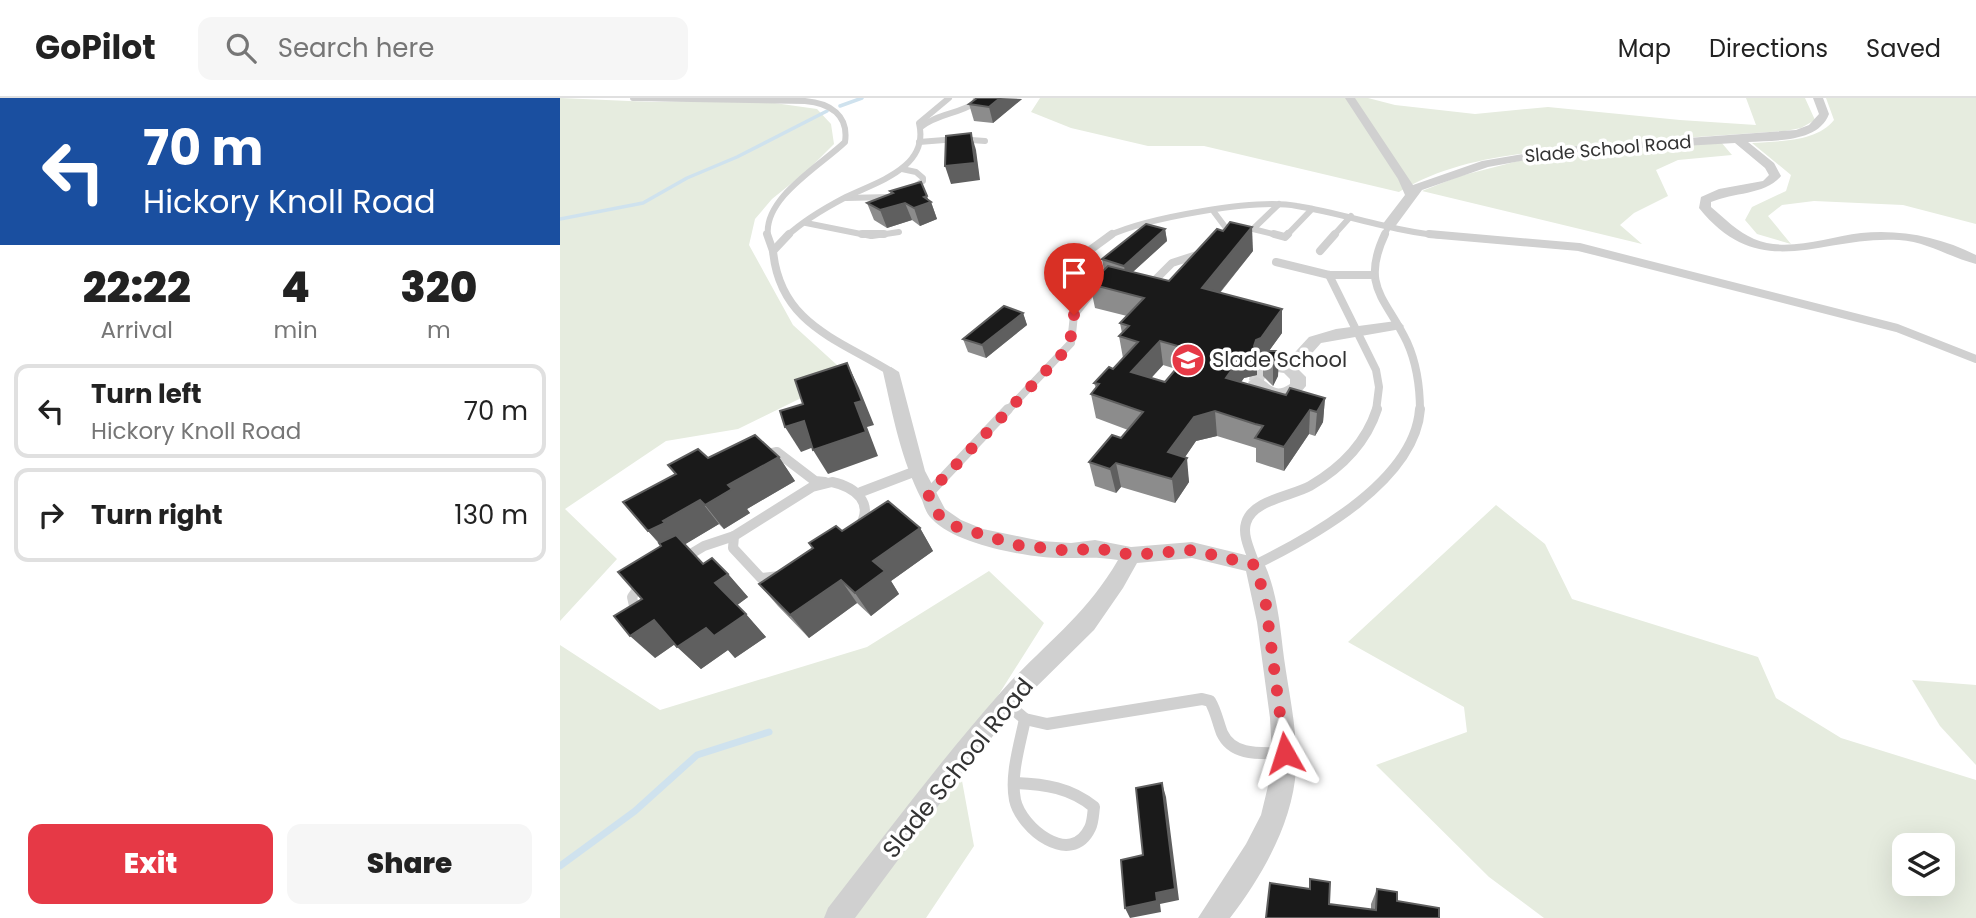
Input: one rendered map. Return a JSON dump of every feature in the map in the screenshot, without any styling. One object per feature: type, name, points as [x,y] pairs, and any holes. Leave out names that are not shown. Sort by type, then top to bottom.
[{"type":"street","points":[[1350,98],[1404,179],[1411,195]]},
{"type":"street","name":"Slade School Road","points":[[1389,225],[1411,195],[1429,181],[1486,164],[1527,155],[1784,136],[1816,127],[1824,114],[1818,98]]},
{"type":"street","points":[[1737,138],[1770,166],[1774,176],[1768,184],[1723,192],[1705,200],[1705,208],[1710,214],[1740,238],[1761,246],[1787,250],[1871,237],[1907,237],[1940,244],[1976,260]]},
{"type":"street","points":[[1289,369],[1299,381],[1298,386],[1289,393],[1268,394],[1258,387],[1261,375],[1289,369],[1315,340],[1396,326]]},
{"type":"street","points":[[891,372],[916,471],[938,514],[954,526],[980,536],[1041,549],[1071,551],[1095,548],[1132,555],[1192,550],[1255,565],[1265,598],[1285,753],[1281,788],[1266,829],[1233,893],[1212,918]]},
{"type":"street","name":"Slade School Road","points":[[838,918],[958,759],[1006,703],[1086,623],[1132,555]]},
{"type":"lane","points":[[633,98],[769,98],[809,101],[828,106],[841,116],[848,129],[845,142],[772,210],[766,228],[768,242],[773,251],[773,266],[779,286],[812,326],[837,344],[891,372]]},
{"type":"lane","points":[[773,251],[778,244],[806,223],[846,198],[902,169],[919,142],[919,123],[949,98]]},
{"type":"lane","points":[[921,127],[931,120],[965,109],[975,103],[976,98]]},
{"type":"lane","points":[[919,142],[957,139],[985,141]]},
{"type":"lane","points":[[846,198],[893,196],[923,181],[923,177],[916,172],[902,169]]},
{"type":"lane","points":[[928,494],[1071,343],[1074,315],[1101,281],[1074,261],[1122,229],[1242,206],[1279,204],[1466,239],[1527,241],[1579,247],[1897,328],[1976,359]]},
{"type":"lane","points":[[1279,204],[1254,229],[1284,237],[1312,209]]},
{"type":"lane","points":[[1156,279],[1172,263],[1213,249],[1222,241],[1226,228],[1214,212]]},
{"type":"lane","points":[[1320,251],[1351,216]]},
{"type":"lane","points":[[806,223],[871,236],[900,232]]},
{"type":"lane","points":[[1329,275],[1355,331],[1369,351],[1379,386],[1379,404],[1373,424],[1359,445],[1337,468],[1294,494],[1259,508],[1247,517],[1245,527],[1255,565],[1293,548],[1377,488],[1397,466],[1420,415],[1415,362],[1380,301],[1372,275],[1375,250],[1389,225]]},
{"type":"lane","points":[[1276,262],[1329,275],[1372,275]]},
{"type":"lane","points":[[734,536],[733,548],[761,578],[777,579],[800,569],[858,529],[863,519],[863,499],[852,485],[815,481],[778,452],[769,452],[751,460]]},
{"type":"lane","points":[[860,492],[916,471]]},
{"type":"lane","points":[[673,564],[704,546],[734,536],[812,487],[832,482]]},
{"type":"lane","points":[[642,624],[630,607],[632,592],[642,581],[652,576]]},
{"type":"lane","points":[[1006,703],[1025,719],[1047,724],[1202,699],[1210,701],[1217,711],[1225,739],[1234,747],[1250,753],[1285,753]]},
{"type":"lane","points":[[1016,783],[1064,788],[1083,796],[1094,807],[1095,821],[1087,838],[1074,845],[1050,842],[1032,831],[1021,818],[1015,798],[1016,783],[1025,719]]},
{"type":"shaded area","points":[[560,98],[652,102],[754,100],[817,109],[831,124],[834,144],[808,170],[772,199],[755,219],[749,245],[793,325],[848,375],[738,429],[666,441],[565,509],[617,559],[560,621]]},
{"type":"shaded area","points":[[1040,98],[1368,98],[1395,105],[1475,114],[1548,107],[1756,125],[1746,98],[1805,98],[1815,120],[1801,128],[1785,131],[1604,145],[1509,156],[1441,172],[1399,192],[1204,146],[1148,146],[1071,128],[1031,112]]},
{"type":"shaded area","points":[[1826,98],[1976,98],[1976,224],[1903,205],[1814,201],[1782,205],[1768,216],[1791,244],[1757,234],[1745,220],[1752,207],[1786,191],[1791,175],[1752,143],[1785,141],[1818,133],[1834,120]]},
{"type":"shaded area","points":[[1721,142],[1732,155],[1678,160],[1656,170],[1668,196],[1634,213],[1620,225],[1642,244],[1422,191],[1460,176],[1526,159]]},
{"type":"shaded area","points":[[1496,505],[1545,544],[1572,599],[1758,657],[1776,698],[1841,738],[1976,780],[1976,918],[1544,918],[1489,877],[1376,765],[1467,732],[1464,707],[1348,642]]},
{"type":"shaded area","points":[[989,571],[1044,623],[958,759],[974,846],[926,918],[560,918],[560,645],[660,710],[867,647]]},
{"type":"shaded area","points":[[1912,680],[1976,685],[1976,765],[1940,726]]},
{"type":"building","points":[[977,98],[1000,98],[989,107],[969,104]]},
{"type":"building","points":[[971,133],[975,163],[945,166],[946,136]]},
{"type":"building","points":[[921,182],[927,196],[924,197],[931,202],[914,208],[905,203],[880,210],[867,203],[893,193],[890,191]]},
{"type":"building","points":[[1230,222],[1252,227],[1202,288],[1282,309],[1261,338],[1256,340],[1254,346],[1257,350],[1243,354],[1226,378],[1286,395],[1290,388],[1325,398],[1317,412],[1310,410],[1284,447],[1255,438],[1263,426],[1215,411],[1194,417],[1168,452],[1187,458],[1172,479],[1116,463],[1110,469],[1089,462],[1112,435],[1121,438],[1143,412],[1091,394],[1099,384],[1094,383],[1109,367],[1113,369],[1138,342],[1119,336],[1129,326],[1120,323],[1144,298],[1090,284],[1108,266],[1169,281],[1217,229],[1223,231]],"holes":[[[1160,341],[1192,350],[1165,382],[1131,372]]]},
{"type":"building","points":[[1146,224],[1165,229],[1124,266],[1102,259]]},
{"type":"building","points":[[1004,306],[1023,313],[982,345],[963,339]]},
{"type":"building","points":[[1263,351],[1279,351],[1273,361]]},
{"type":"building","points":[[847,363],[862,401],[855,403],[866,432],[813,450],[804,421],[785,427],[780,411],[803,404],[795,380]]},
{"type":"building","points":[[755,435],[779,457],[728,485],[732,489],[705,505],[700,500],[648,531],[623,502],[676,474],[668,465],[698,449],[708,458]]},
{"type":"building","points":[[888,501],[920,528],[873,561],[885,571],[855,593],[841,580],[790,615],[759,584],[813,548],[809,543],[836,526],[842,531]]},
{"type":"building","points":[[676,535],[703,564],[712,558],[728,574],[715,583],[746,614],[714,636],[706,628],[677,647],[654,620],[630,636],[614,616],[642,599],[618,572],[661,546],[659,543]]},
{"type":"building","points":[[1162,783],[1175,889],[1156,893],[1157,901],[1125,908],[1121,860],[1143,855],[1136,788]]},
{"type":"building","points":[[1310,879],[1330,882],[1329,904],[1376,910],[1377,889],[1397,892],[1397,901],[1439,908],[1439,918],[1266,918],[1270,883],[1310,889]]},
{"type":"waterway","points":[[840,106],[862,98]]},
{"type":"waterway","points":[[560,219],[643,203],[687,178],[737,157],[827,111]]},
{"type":"waterway","points":[[560,866],[635,811],[697,755],[769,732]]},
{"type":"tunnel","points":[[1256,382],[1258,374],[1265,369]]},
{"type":"place","name":"Slade School","points":[[1188,360]]},
{"type":"route","points":[[1074,315],[1071,343],[1066,350],[928,494],[930,499],[938,514],[954,526],[1017,545],[1071,551],[1095,548],[1132,555],[1192,550],[1255,565],[1265,598],[1285,753]]}]
